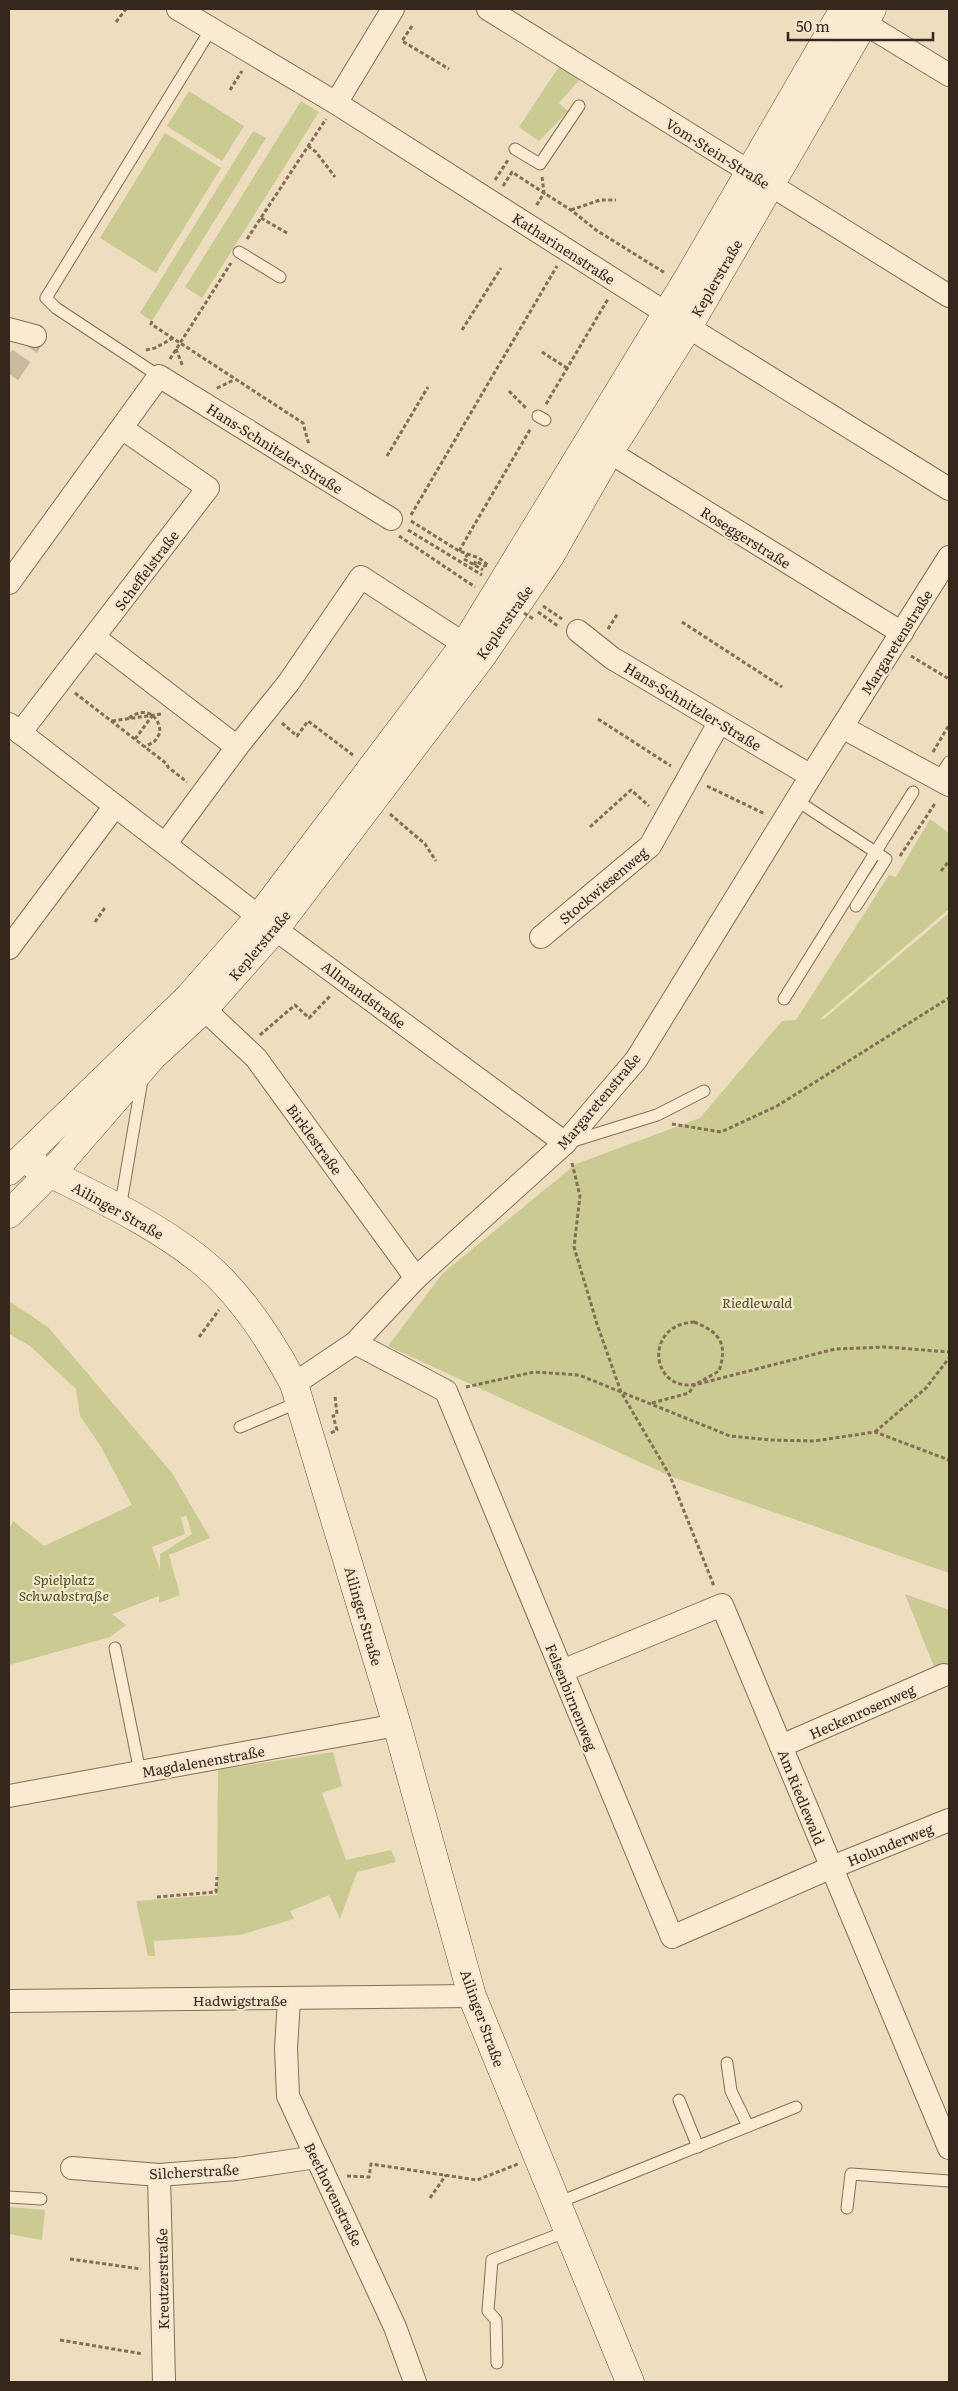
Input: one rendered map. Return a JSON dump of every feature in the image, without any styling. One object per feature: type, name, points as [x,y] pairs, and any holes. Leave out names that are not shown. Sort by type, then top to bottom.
[{"type":"street","name":"Katharinenstraße","points":[[178,9],[336,103],[677,320],[949,489]]},
{"type":"street","points":[[336,103],[393,9]]},
{"type":"street","name":"Vom-Stein-Straße","points":[[488,9],[949,296]]},
{"type":"street","points":[[853,12],[949,75]]},
{"type":"street","name":"Keplerstraße","points":[[9,1214],[61,1162],[153,1056],[204,1009],[473,650],[550,556],[592,445],[677,320],[760,179],[853,12]]},
{"type":"street","points":[[9,329],[35,336]]},
{"type":"street","points":[[9,584],[123,429],[159,376]]},
{"type":"street","name":"Hans-Schnitzler-Straße","points":[[159,376],[391,519]]},
{"type":"street","name":"Scheffelstraße","points":[[14,729],[94,638],[208,488],[123,429]]},
{"type":"street","name":"Roseggerstraße","points":[[592,445],[619,458],[898,640]]},
{"type":"street","name":"Margaretenstraße","points":[[296,1393],[355,1343],[416,1278],[565,1144],[636,1060],[796,800],[949,557]]},
{"type":"street","points":[[166,843],[237,746],[289,682],[360,578],[473,650]]},
{"type":"street","name":"Hans-Schnitzler-Straße","points":[[578,631],[612,658],[811,776]]},
{"type":"street","points":[[94,638],[237,746]]},
{"type":"street","name":"Stockwiesenweg","points":[[541,937],[650,846],[719,723]]},
{"type":"street","points":[[842,727],[941,776]]},
{"type":"street","name":"Allmandstraße","points":[[14,729],[346,981],[565,1144]]},
{"type":"street","points":[[9,948],[116,806]]},
{"type":"street","name":"Keplerstraße","points":[[13,1160],[268,922]]},
{"type":"street","name":"Birklestraße","points":[[204,1009],[256,1058],[416,1278]]},
{"type":"street","name":"Ailinger Straße","points":[[13,1160],[49,1172],[120,1209],[146,1223],[200,1260],[252,1316],[277,1353],[296,1393],[397,1725],[472,1996],[630,2382]]},
{"type":"street","points":[[355,1343],[446,1391]]},
{"type":"street","name":"Felsenbirnenweg","points":[[446,1391],[672,1938],[830,1868]]},
{"type":"street","points":[[562,1671],[722,1605]]},
{"type":"street","name":"Am Riedlewald","points":[[722,1605],[830,1868],[949,2148]]},
{"type":"street","name":"Heckenrosenweg","points":[[781,1746],[944,1675]]},
{"type":"street","name":"Magdalenenstraße","points":[[9,1796],[397,1725]]},
{"type":"street","name":"Holunderweg","points":[[830,1868],[949,1820]]},
{"type":"street","name":"Hadwigstraße","points":[[9,2002],[289,2000],[472,1996]]},
{"type":"street","name":"Beethovenstraße","points":[[289,2000],[286,2048],[288,2096],[316,2158],[357,2240],[395,2327],[415,2382]]},
{"type":"street","name":"Silcherstraße","points":[[72,2168],[159,2175],[237,2169],[316,2158]]},
{"type":"street","name":"Kreutzerstraße","points":[[159,2175],[164,2382]]},
{"type":"lane","points":[[159,376],[56,308],[46,298],[211,30]]},
{"type":"lane","points":[[515,149],[540,164],[579,106]]},
{"type":"lane","points":[[239,252],[280,277]]},
{"type":"lane","points":[[784,999],[913,792]]},
{"type":"lane","points":[[796,800],[877,847],[886,859],[856,906]]},
{"type":"lane","points":[[120,1209],[140,1084],[153,1056]]},
{"type":"lane","points":[[565,1144],[657,1115],[704,1091]]},
{"type":"lane","points":[[240,1427],[296,1393]]},
{"type":"lane","points":[[115,1648],[140,1772]]},
{"type":"lane","points":[[726,2063],[730,2091],[748,2126]]},
{"type":"lane","points":[[679,2100],[698,2147]]},
{"type":"lane","points":[[557,2203],[796,2107]]},
{"type":"lane","points":[[847,2208],[851,2174],[949,2181]]},
{"type":"lane","points":[[9,2197],[41,2199]]},
{"type":"lane","points":[[497,2363],[496,2320],[488,2311],[492,2260],[568,2231]]},
{"type":"path","points":[[116,22],[126,9]]},
{"type":"path","points":[[412,26],[402,41],[449,68]]},
{"type":"path","points":[[230,90],[246,64]]},
{"type":"path","points":[[308,146],[316,152],[335,177]]},
{"type":"path","points":[[490,188],[515,149]]},
{"type":"path","points":[[534,208],[544,193],[540,164]]},
{"type":"path","points":[[498,194],[512,172],[571,210],[596,230],[666,274]]},
{"type":"path","points":[[571,210],[600,200],[616,200]]},
{"type":"path","points":[[261,217],[286,233]]},
{"type":"path","points":[[493,569],[479,558],[468,554],[408,519],[562,259]]},
{"type":"path","points":[[462,330],[501,268]]},
{"type":"path","points":[[152,321],[151,324],[303,424],[317,474]]},
{"type":"path","points":[[125,354],[155,348],[172,338]]},
{"type":"path","points":[[542,352],[567,368]]},
{"type":"path","points":[[387,456],[428,387]]},
{"type":"path","points":[[509,391],[520,404],[542,418]]},
{"type":"path","points":[[391,519],[483,573],[464,559],[468,554]]},
{"type":"path","points":[[391,519],[393,532],[478,588]]},
{"type":"path","points":[[474,565],[476,561],[484,566]]},
{"type":"path","points":[[534,609],[560,627],[565,620],[542,605]]},
{"type":"path","points":[[524,613],[535,620]]},
{"type":"path","points":[[682,622],[782,687]]},
{"type":"path","points":[[898,640],[949,679]]},
{"type":"path","points":[[76,694],[185,780]]},
{"type":"path","points":[[112,721],[190,711]]},
{"type":"path","points":[[135,739],[153,715]]},
{"type":"path","points":[[145,747],[155,741],[160,733],[160,725],[153,715]]},
{"type":"path","points":[[288,728],[297,736],[308,721],[354,756]]},
{"type":"path","points":[[877,847],[901,856],[941,776],[949,725]]},
{"type":"path","points":[[590,827],[631,790],[664,819]]},
{"type":"path","points":[[386,810],[425,844],[436,861]]},
{"type":"path","points":[[941,871],[949,861]]},
{"type":"path","points":[[95,922],[106,906]]},
{"type":"path","points":[[245,1048],[295,1005],[309,1018],[346,981]]},
{"type":"path","points":[[640,1120],[721,1132],[777,1106],[933,1006],[949,998]]},
{"type":"path","points":[[565,1144],[580,1196],[574,1248],[621,1392],[670,1476],[722,1605]]},
{"type":"path","points":[[199,1337],[219,1310]]},
{"type":"path","points":[[651,1404],[689,1393],[694,1384],[719,1371],[723,1359],[723,1348],[718,1336],[710,1328],[694,1322],[683,1323],[672,1328],[664,1336],[659,1347],[658,1358],[663,1371],[670,1380],[684,1384],[694,1384],[835,1349],[885,1347],[949,1352]]},
{"type":"path","points":[[875,1432],[926,1388],[949,1358]]},
{"type":"path","points":[[446,1391],[534,1372],[579,1375],[730,1436],[771,1440],[814,1441],[875,1432],[949,1460]]},
{"type":"path","points":[[325,1435],[337,1430],[333,1416],[337,1414],[335,1396]]},
{"type":"path","points":[[157,1897],[216,1892],[217,1877]]},
{"type":"path","points":[[339,2175],[369,2177],[371,2164],[478,2180],[524,2162]]},
{"type":"path","points":[[430,2198],[447,2175]]},
{"type":"path","points":[[70,2259],[162,2272]]},
{"type":"path","points":[[60,2340],[164,2357]]},
{"type":"green space","points":[[560,65],[581,78],[559,103],[568,111],[539,141],[519,127]]},
{"type":"green space","points":[[189,91],[244,126],[222,161],[167,126]]},
{"type":"green space","points":[[301,101],[319,112],[202,298],[185,287]]},
{"type":"green space","points":[[253,131],[266,138],[152,321],[140,313]]},
{"type":"green space","points":[[165,133],[221,168],[156,273],[100,238]]},
{"type":"green space","name":"Riedlewald","points":[[930,819],[949,833],[949,909],[820,1019],[824,1019],[949,913],[949,1573],[670,1476],[388,1346],[442,1274],[576,1164],[700,1118],[782,1021],[796,1020],[889,875],[896,877]]},
{"type":"green space","name":"Spielplatz Schwabstraße","points":[[9,1301],[48,1327],[172,1473],[210,1538],[169,1555],[180,1595],[159,1603],[159,1596],[112,1614],[126,1625],[110,1637],[9,1665],[9,1530],[13,1521],[44,1546],[132,1505],[100,1445],[80,1416],[76,1389],[30,1346],[9,1334]],"holes":[[[186,1515],[192,1534],[160,1554],[160,1570],[152,1547],[185,1534],[181,1518]]]},
{"type":"green space","points":[[905,1594],[949,1610],[949,1687],[943,1672],[937,1674]]},
{"type":"green space","points":[[333,1752],[342,1786],[322,1793],[346,1860],[391,1850],[396,1862],[357,1872],[340,1919],[329,1895],[290,1911],[294,1919],[240,1935],[154,1941],[155,1956],[148,1956],[136,1901],[217,1895],[218,1770]]},
{"type":"green space","points":[[9,2207],[45,2210],[42,2240],[9,2234]]},
{"type":"tunnel","points":[[9,374],[35,336]]}]
